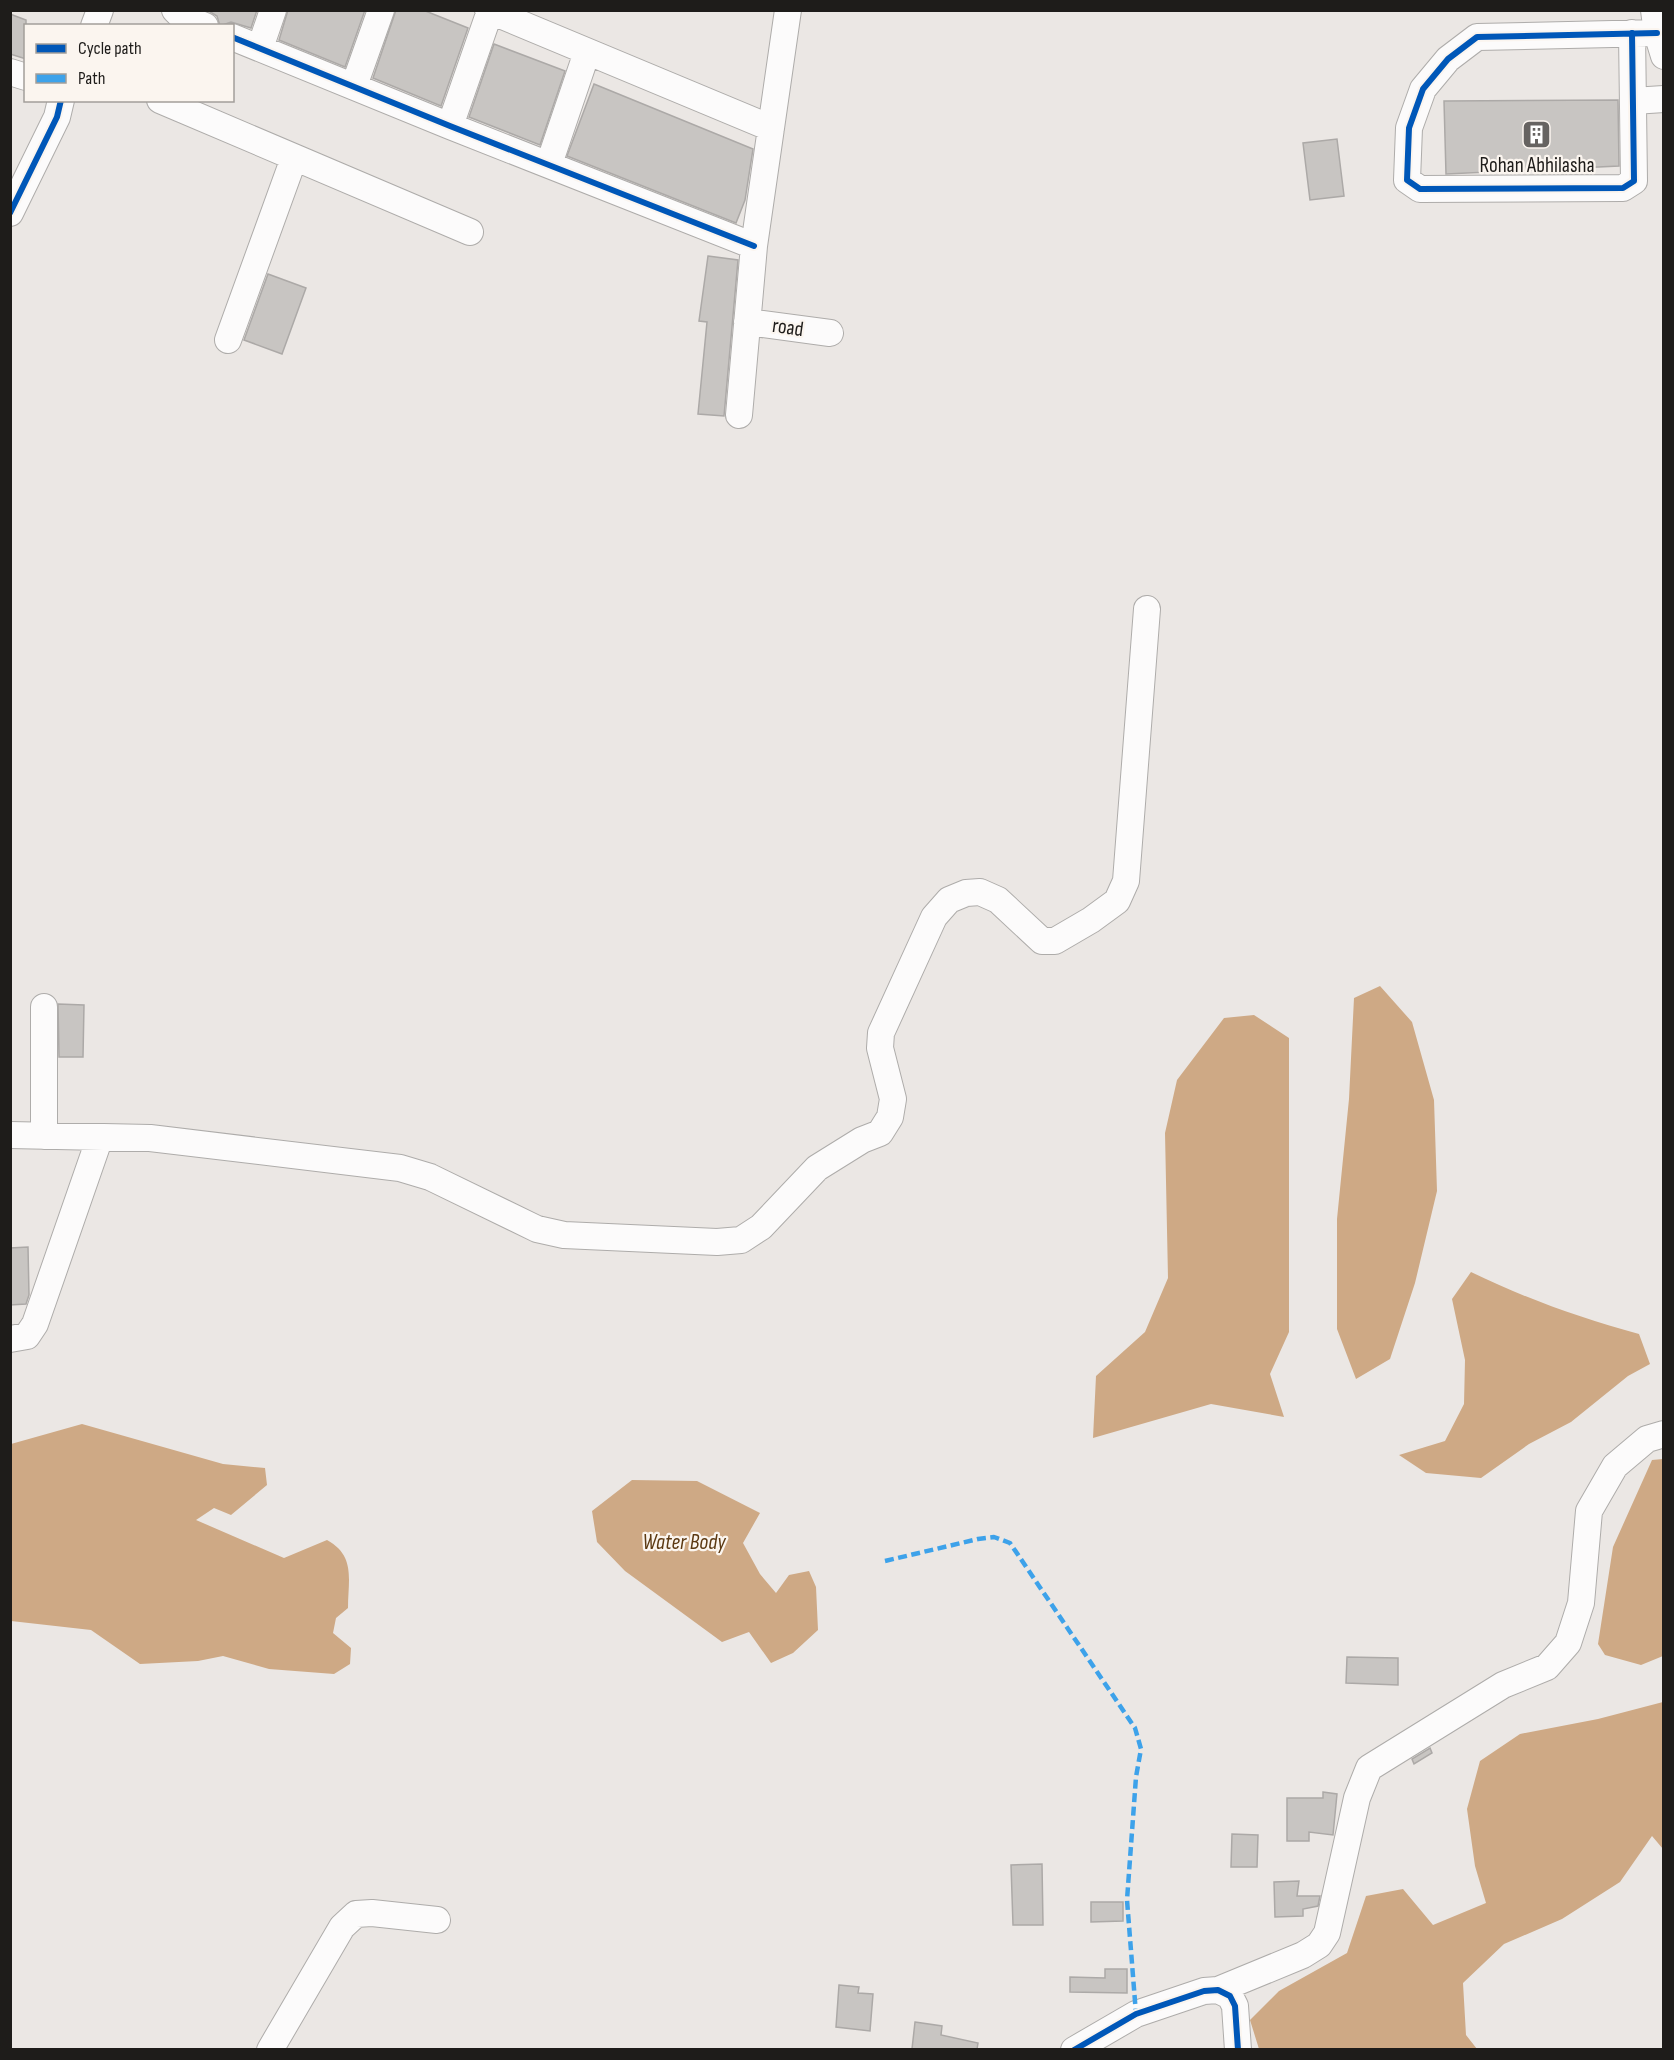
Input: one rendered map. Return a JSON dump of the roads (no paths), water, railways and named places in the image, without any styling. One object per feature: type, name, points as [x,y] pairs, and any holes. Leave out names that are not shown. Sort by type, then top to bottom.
[{"type":"street","points":[[175,10],[181,16],[200,24]]},
{"type":"street","points":[[260,48],[273,10]]},
{"type":"street","points":[[354,86],[381,10]]},
{"type":"street","points":[[739,415],[754,246],[788,10]]},
{"type":"street","points":[[450,126],[489,11],[771,128]]},
{"type":"street","points":[[1652,33],[1633,101],[1634,181],[1623,188],[1420,189],[1407,180],[1408,128],[1422,89],[1448,58],[1477,37],[1652,33]]},
{"type":"street","points":[[234,38],[754,246]]},
{"type":"street","points":[[549,164],[587,52]]},
{"type":"street","points":[[1633,101],[1664,99]]},
{"type":"street","points":[[10,213],[57,117],[61,102]]},
{"type":"street","points":[[165,102],[470,232]]},
{"type":"street","points":[[228,340],[294,158]]},
{"type":"street","name":"road","points":[[747,321],[830,333]]},
{"type":"street","points":[[10,1135],[150,1138],[400,1168],[430,1177],[537,1229],[564,1235],[717,1242],[741,1240],[761,1227],[817,1168],[862,1140],[880,1133],[890,1117],[893,1099],[880,1048],[881,1033],[934,917],[949,900],[966,893],[980,892],[998,900],[1042,941],[1055,941],[1091,920],[1117,901],[1126,881],[1147,609]]},
{"type":"street","points":[[44,1007],[44,1136]]},
{"type":"street","points":[[10,1339],[27,1336],[35,1324],[100,1137]]},
{"type":"street","points":[[1074,2049],[1136,2014],[1204,1991],[1218,1990],[1303,1955],[1319,1945],[1327,1933],[1357,1798],[1369,1768],[1503,1685],[1546,1667],[1568,1643],[1581,1603],[1589,1511],[1615,1466],[1647,1438],[1664,1434]]},
{"type":"street","points":[[270,2049],[342,1927],[356,1914],[372,1913],[437,1920]]},
{"type":"street","points":[[1218,1990],[1230,1996],[1235,2006],[1238,2049]]},
{"type":"water","points":[[1380,986],[1412,1022],[1434,1100],[1437,1191],[1415,1283],[1390,1359],[1356,1379],[1337,1329],[1337,1219],[1349,1099],[1354,998]]},
{"type":"water","points":[[1254,1015],[1289,1038],[1289,1332],[1270,1374],[1284,1417],[1211,1404],[1093,1438],[1096,1376],[1145,1332],[1168,1278],[1165,1133],[1177,1080],[1224,1018]]},
{"type":"water","points":[[1471,1272],[1554,1307],[1639,1334],[1650,1364],[1628,1376],[1571,1422],[1529,1444],[1481,1478],[1426,1473],[1399,1455],[1445,1441],[1464,1404],[1465,1360],[1452,1299]]},
{"type":"water","points":[[82,1424],[223,1464],[265,1468],[267,1485],[231,1515],[214,1508],[196,1520],[284,1558],[327,1540],[336,1546],[343,1553],[346,1561],[349,1588],[348,1608],[336,1618],[333,1633],[351,1648],[350,1664],[334,1674],[269,1669],[223,1656],[198,1661],[140,1664],[91,1630],[11,1621],[11,1444]]},
{"type":"water","points":[[1663,1459],[1663,1656],[1641,1665],[1605,1655],[1598,1644],[1613,1547],[1652,1460]]},
{"type":"water","name":"Water Body","points":[[632,1480],[697,1481],[760,1513],[743,1543],[760,1574],[776,1593],[789,1575],[809,1571],[816,1587],[818,1630],[793,1653],[771,1663],[749,1632],[722,1642],[625,1571],[597,1542],[592,1511]]},
{"type":"water","points":[[1663,1702],[1663,1849],[1652,1836],[1620,1882],[1562,1919],[1504,1944],[1463,1983],[1466,2035],[1477,2049],[1259,2049],[1250,2020],[1279,1991],[1347,1953],[1366,1896],[1403,1889],[1433,1925],[1486,1903],[1475,1866],[1467,1809],[1480,1761],[1520,1734],[1598,1719]]},
{"type":"place","name":"Rohan Abhilasha","points":[[1537,134]]}]
